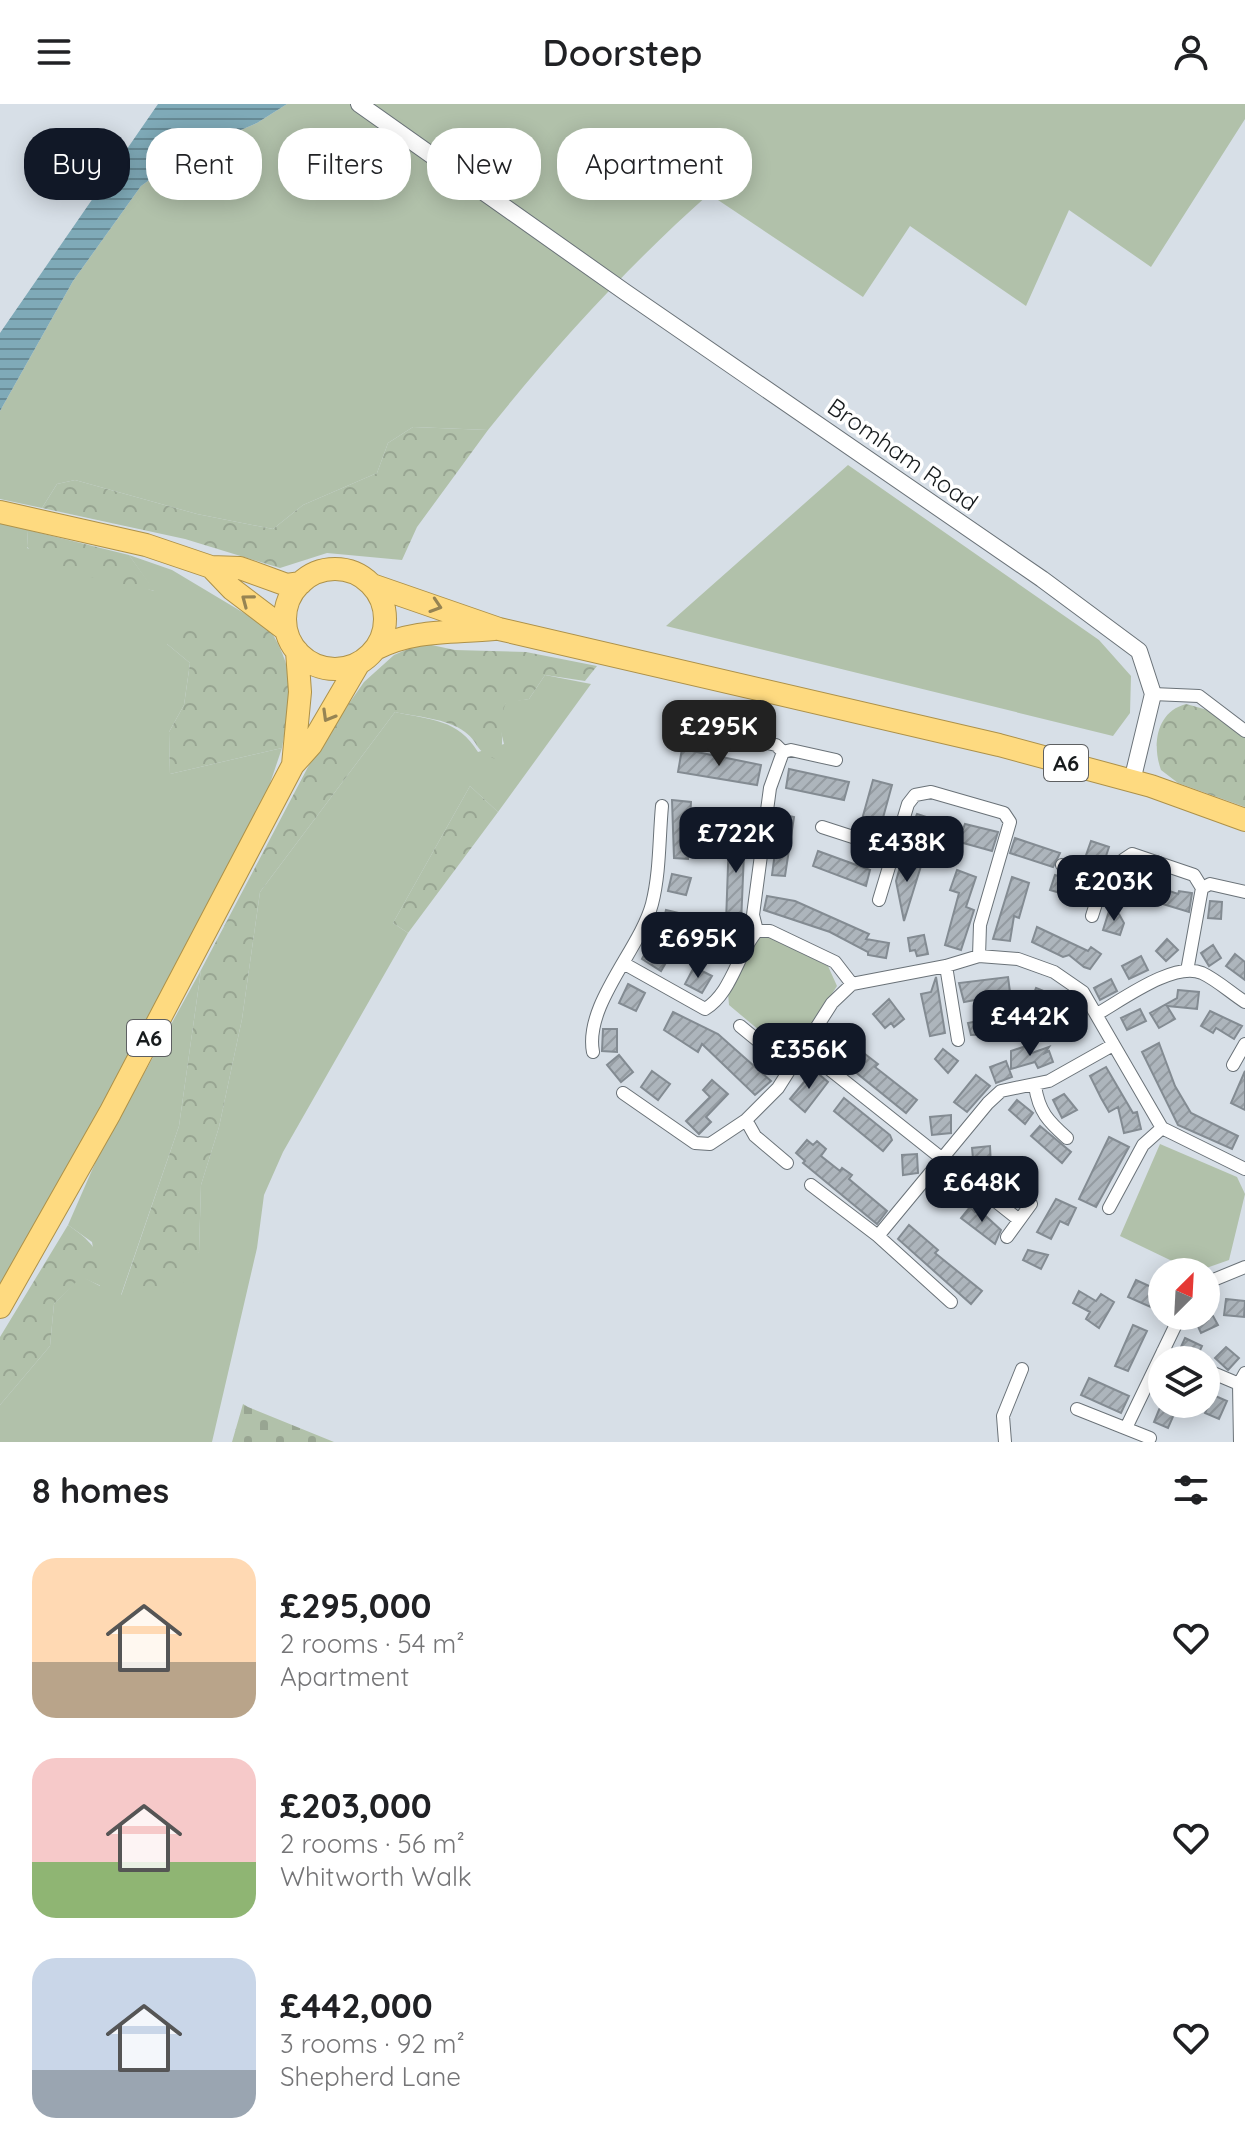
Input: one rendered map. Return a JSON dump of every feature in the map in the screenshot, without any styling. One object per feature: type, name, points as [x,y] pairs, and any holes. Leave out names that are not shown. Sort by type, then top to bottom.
[{"type":"highway","points":[[0,512],[146,545],[211,567],[240,568],[287,585],[301,583]]},
{"type":"highway","points":[[211,567],[232,589],[286,630],[297,651],[310,662],[326,668],[343,668],[367,656],[382,637],[384,610],[372,585],[362,576],[337,569],[311,575],[301,583],[288,605],[286,630]]},
{"type":"highway","name":"A6","points":[[372,585],[499,629],[999,745],[1132,781],[1245,820]]},
{"type":"highway","name":"A6","points":[[0,1307],[110,1113],[293,765],[311,745],[367,656],[399,637],[425,632],[499,629]]},
{"type":"highway","name":"A6","points":[[293,765],[300,692],[297,651]]},
{"type":"street","name":"Bromham Road","points":[[359,104],[1122,637],[1139,651],[1153,694]]},
{"type":"street","points":[[1132,781],[1153,694],[1199,696],[1245,731]]},
{"type":"street","points":[[694,727],[776,745],[783,752]]},
{"type":"street","points":[[783,752],[791,750],[836,760]]},
{"type":"street","points":[[757,931],[753,915],[770,788],[783,752]]},
{"type":"street","points":[[879,900],[893,850],[915,795],[931,792],[1004,813],[1010,822],[980,925],[979,956]]},
{"type":"street","points":[[593,1052],[591,1041],[596,1019],[651,908],[662,806]]},
{"type":"street","points":[[822,827],[893,850]]},
{"type":"street","points":[[1092,916],[1103,879],[1115,864],[1132,854],[1194,875],[1202,888],[1187,971]]},
{"type":"street","points":[[1062,865],[1103,879]]},
{"type":"street","points":[[1202,888],[1210,884],[1245,892]]},
{"type":"street","points":[[623,963],[705,1009],[719,1001],[746,944],[757,931],[770,931],[835,962],[852,984]]},
{"type":"street","points":[[623,1093],[695,1143],[704,1146],[746,1120],[778,1088],[832,1003],[852,984],[946,966],[979,956],[1018,959],[1054,972],[1083,992],[1162,1128],[1245,1169]]},
{"type":"street","points":[[946,966],[958,1040]]},
{"type":"street","points":[[1097,1014],[1166,975],[1187,971],[1201,972],[1245,1002]]},
{"type":"street","points":[[740,1026],[790,1067]]},
{"type":"street","points":[[1233,1065],[1245,1044]]},
{"type":"street","points":[[878,1236],[1001,1091],[1035,1086],[1113,1045]]},
{"type":"street","points":[[804,1049],[1018,1219]]},
{"type":"street","points":[[1035,1086],[1039,1108],[1045,1118],[1067,1138]]},
{"type":"street","points":[[746,1120],[755,1136],[787,1163]]},
{"type":"street","points":[[1109,1208],[1143,1145],[1162,1128]]},
{"type":"street","points":[[811,1185],[878,1236],[951,1302]]},
{"type":"street","points":[[1007,1237],[1031,1204]]},
{"type":"street","points":[[1220,1277],[1245,1267]]},
{"type":"street","points":[[1005,1442],[1003,1416],[1022,1369]]},
{"type":"street","points":[[1220,1374],[1242,1379],[1240,1442]]},
{"type":"street","points":[[1126,1428],[1148,1382]]},
{"type":"street","points":[[1077,1409],[1150,1438]]},
{"type":"green space","points":[[287,104],[1245,104],[1245,119],[1151,267],[1069,210],[1026,306],[910,226],[863,297],[718,200],[752,200],[752,128],[557,128],[557,200],[703,200],[594,307],[488,430],[413,427],[388,443],[377,473],[303,505],[273,529],[197,514],[75,480],[57,484],[42,508],[0,499],[0,411],[73,281],[146,182],[146,200],[262,200],[262,128],[245,128]]},
{"type":"green space","points":[[413,427],[488,430],[417,527],[402,560],[327,553],[280,568],[185,539],[42,508],[57,484],[75,480],[197,514],[273,529],[303,505],[377,473],[388,443]]},
{"type":"green space","points":[[848,465],[1099,640],[1131,676],[1130,713],[1113,736],[666,626]]},
{"type":"green space","points":[[0,523],[28,530],[27,548],[154,591],[129,555],[172,570],[269,628],[167,644],[190,663],[184,705],[169,732],[170,774],[282,748],[260,813],[73,1162],[0,1284]]},
{"type":"green space","points":[[28,530],[129,555],[155,591],[50,568],[27,547]]},
{"type":"green space","points":[[269,628],[285,659],[290,686],[282,748],[170,774],[169,732],[184,705],[190,663],[167,644],[172,631]]},
{"type":"green space","points":[[422,643],[455,650],[526,652],[597,666],[585,681],[545,675],[529,699],[506,703],[498,760],[480,750],[470,736],[458,727],[395,712],[260,892],[242,1019],[219,1127],[201,1185],[199,1252],[181,1287],[121,1296],[179,1126],[201,970],[318,748],[364,682],[394,655]]},
{"type":"green space","points":[[545,675],[591,684],[498,812],[470,786],[393,923],[408,933],[283,1152],[264,1195],[257,1248],[212,1442],[0,1442],[0,1405],[50,1346],[54,1304],[81,1276],[100,1286],[92,1242],[68,1225],[96,1161],[201,970],[179,1126],[121,1295],[199,1252],[201,1185],[219,1127],[242,1019],[260,892],[395,712],[432,719],[452,727],[462,733],[478,752],[504,744],[498,720],[506,702],[529,699]]},
{"type":"green space","points":[[1186,704],[1211,711],[1245,738],[1245,807],[1178,783],[1161,770],[1157,750],[1159,731],[1168,714]]},
{"type":"green space","points":[[470,786],[498,812],[408,933],[393,923]]},
{"type":"green space","points":[[767,936],[828,966],[837,986],[791,1057],[729,1005],[728,993],[753,940]]},
{"type":"green space","points":[[1160,1144],[1237,1177],[1245,1194],[1229,1260],[1220,1263],[1220,1258],[1166,1258],[1120,1236]]},
{"type":"green space","points":[[68,1225],[95,1250],[100,1265],[101,1286],[81,1277],[54,1304],[50,1346],[0,1405],[0,1337]]},
{"type":"green space","points":[[243,1404],[248,1407],[334,1442],[232,1442]]},
{"type":"water","points":[[158,104],[287,104],[245,128],[146,128],[146,182],[73,281],[0,411],[0,333],[92,200],[130,200],[130,145]]},
{"type":"building","points":[[682,749],[761,765],[757,785],[678,772]]},
{"type":"building","points":[[789,769],[849,782],[844,800],[786,788]]},
{"type":"building","points":[[873,780],[892,785],[878,836],[859,830]]},
{"type":"building","points":[[672,800],[691,802],[688,859],[674,858]]},
{"type":"building","points":[[734,809],[751,810],[747,853],[744,853],[741,924],[728,948],[716,942],[726,922],[729,838]]},
{"type":"building","points":[[780,814],[794,817],[785,876],[772,875]]},
{"type":"building","points":[[917,814],[963,829],[965,824],[998,832],[992,851],[956,841],[955,845],[911,829]]},
{"type":"building","points":[[1015,838],[1060,853],[1053,867],[1010,853]]},
{"type":"building","points":[[1091,841],[1109,847],[1102,868],[1084,861]]},
{"type":"building","points":[[818,851],[870,870],[866,886],[813,866]]},
{"type":"building","points":[[902,860],[921,866],[904,921],[896,881]]},
{"type":"building","points":[[957,870],[976,877],[966,907],[974,910],[961,950],[945,945],[959,893],[950,890]]},
{"type":"building","points":[[672,874],[691,878],[686,895],[668,891]]},
{"type":"building","points":[[1055,875],[1083,884],[1078,898],[1050,890]]},
{"type":"building","points":[[1125,876],[1178,894],[1179,891],[1192,893],[1189,912],[1120,891]]},
{"type":"building","points":[[1012,877],[1029,883],[1019,918],[1014,916],[1010,941],[993,939]]},
{"type":"building","points":[[767,896],[795,901],[869,934],[866,939],[889,943],[886,958],[868,955],[868,952],[830,932],[764,910]]},
{"type":"building","points":[[1210,901],[1222,902],[1221,919],[1208,918]]},
{"type":"building","points":[[666,910],[683,914],[680,931],[662,927]]},
{"type":"building","points":[[1109,911],[1119,914],[1124,923],[1120,935],[1103,930]]},
{"type":"building","points":[[1037,927],[1088,951],[1091,947],[1101,954],[1090,969],[1084,967],[1069,955],[1063,957],[1032,942]]},
{"type":"building","points":[[924,935],[928,954],[917,956],[915,950],[910,951],[908,938]]},
{"type":"building","points":[[1167,939],[1178,950],[1166,961],[1156,951]]},
{"type":"building","points":[[651,942],[671,954],[661,971],[642,959]]},
{"type":"building","points":[[1213,945],[1221,958],[1209,966],[1201,953]]},
{"type":"building","points":[[1235,954],[1245,962],[1245,980],[1226,966]]},
{"type":"building","points":[[1141,956],[1148,970],[1129,979],[1122,966]]},
{"type":"building","points":[[694,967],[712,976],[702,993],[685,984]]},
{"type":"building","points":[[936,977],[945,1033],[930,1036],[921,994],[931,992]]},
{"type":"building","points":[[1008,977],[1010,992],[979,996],[980,999],[964,1002],[959,983]]},
{"type":"building","points":[[1111,979],[1117,991],[1100,1000],[1094,988]]},
{"type":"building","points":[[628,984],[645,993],[636,1011],[619,1003]]},
{"type":"building","points":[[1036,988],[1066,1000],[1064,1003],[1073,1007],[1065,1020],[1030,1003]]},
{"type":"building","points":[[1178,990],[1199,992],[1197,1009],[1167,1006],[1175,1019],[1159,1028],[1150,1013],[1177,998]]},
{"type":"building","points":[[889,999],[904,1019],[894,1027],[891,1023],[885,1028],[873,1014]]},
{"type":"building","points":[[1140,1009],[1146,1021],[1127,1030],[1121,1018]]},
{"type":"building","points":[[1210,1011],[1242,1026],[1234,1039],[1216,1028],[1213,1033],[1201,1026]]},
{"type":"building","points":[[673,1012],[718,1034],[771,1081],[755,1095],[702,1044],[698,1052],[664,1030]]},
{"type":"building","points":[[988,1019],[991,1034],[971,1035],[968,1023]]},
{"type":"building","points":[[603,1029],[617,1029],[617,1052],[602,1051]]},
{"type":"building","points":[[843,1040],[878,1064],[875,1067],[917,1100],[906,1113],[832,1053]]},
{"type":"building","points":[[1159,1043],[1175,1086],[1191,1113],[1238,1136],[1232,1149],[1178,1125],[1142,1052]]},
{"type":"building","points":[[1026,1046],[1029,1054],[1049,1047],[1045,1053],[1049,1051],[1053,1062],[1038,1068],[1035,1062],[1011,1069],[1011,1051]]},
{"type":"building","points":[[943,1049],[958,1061],[948,1073],[935,1059]]},
{"type":"building","points":[[619,1055],[633,1072],[621,1082],[607,1065]]},
{"type":"building","points":[[1006,1061],[1012,1077],[996,1083],[990,1067]]},
{"type":"building","points":[[1106,1067],[1133,1113],[1137,1112],[1141,1129],[1124,1133],[1118,1107],[1109,1112],[1101,1098],[1090,1076]]},
{"type":"building","points":[[814,1070],[828,1082],[805,1112],[790,1099]]},
{"type":"building","points":[[652,1071],[670,1084],[658,1100],[641,1087]]},
{"type":"building","points":[[1245,1071],[1245,1110],[1231,1103]]},
{"type":"building","points":[[976,1075],[990,1086],[967,1112],[954,1102]]},
{"type":"building","points":[[712,1080],[728,1094],[706,1117],[711,1122],[699,1134],[686,1121],[710,1097],[703,1090]]},
{"type":"building","points":[[1064,1094],[1077,1110],[1062,1118],[1053,1100]]},
{"type":"building","points":[[844,1098],[890,1135],[892,1140],[883,1151],[834,1111]]},
{"type":"building","points":[[1017,1100],[1033,1113],[1025,1124],[1009,1110]]},
{"type":"building","points":[[951,1115],[951,1133],[932,1135],[930,1117]]},
{"type":"building","points":[[1040,1126],[1071,1152],[1062,1163],[1031,1136]]},
{"type":"building","points":[[1109,1137],[1129,1147],[1096,1207],[1079,1199]]},
{"type":"building","points":[[807,1140],[813,1145],[817,1141],[826,1149],[821,1156],[840,1171],[842,1168],[852,1175],[849,1179],[887,1211],[877,1224],[803,1163],[805,1161],[796,1153]]},
{"type":"building","points":[[990,1146],[991,1167],[974,1169],[972,1148]]},
{"type":"building","points":[[917,1154],[918,1173],[903,1175],[902,1155]]},
{"type":"building","points":[[1010,1173],[1034,1193],[1018,1206],[1000,1185]]},
{"type":"building","points":[[959,1188],[960,1203],[943,1205],[942,1190]]},
{"type":"building","points":[[1056,1199],[1076,1208],[1068,1225],[1060,1221],[1051,1239],[1037,1232]]},
{"type":"building","points":[[970,1207],[975,1212],[978,1209],[1001,1230],[995,1244],[961,1218]]},
{"type":"building","points":[[909,1225],[938,1250],[935,1253],[982,1291],[971,1304],[898,1239]]},
{"type":"building","points":[[1028,1250],[1048,1255],[1041,1269],[1023,1260]]},
{"type":"building","points":[[1136,1280],[1148,1286],[1148,1306],[1128,1297]]},
{"type":"building","points":[[1079,1291],[1096,1301],[1101,1294],[1114,1302],[1099,1328],[1086,1319],[1090,1312],[1073,1303]]},
{"type":"building","points":[[1226,1299],[1245,1301],[1244,1317],[1224,1315]]},
{"type":"building","points":[[1133,1325],[1147,1331],[1128,1371],[1115,1366]]},
{"type":"building","points":[[1185,1338],[1202,1346],[1181,1346]]},
{"type":"building","points":[[1226,1347],[1239,1358],[1228,1370],[1220,1363],[1220,1353]]},
{"type":"building","points":[[1089,1378],[1129,1396],[1121,1413],[1081,1395]]},
{"type":"building","points":[[1220,1398],[1227,1401],[1220,1417]]},
{"type":"building","points":[[1156,1418],[1172,1418],[1168,1428],[1154,1422]]}]
